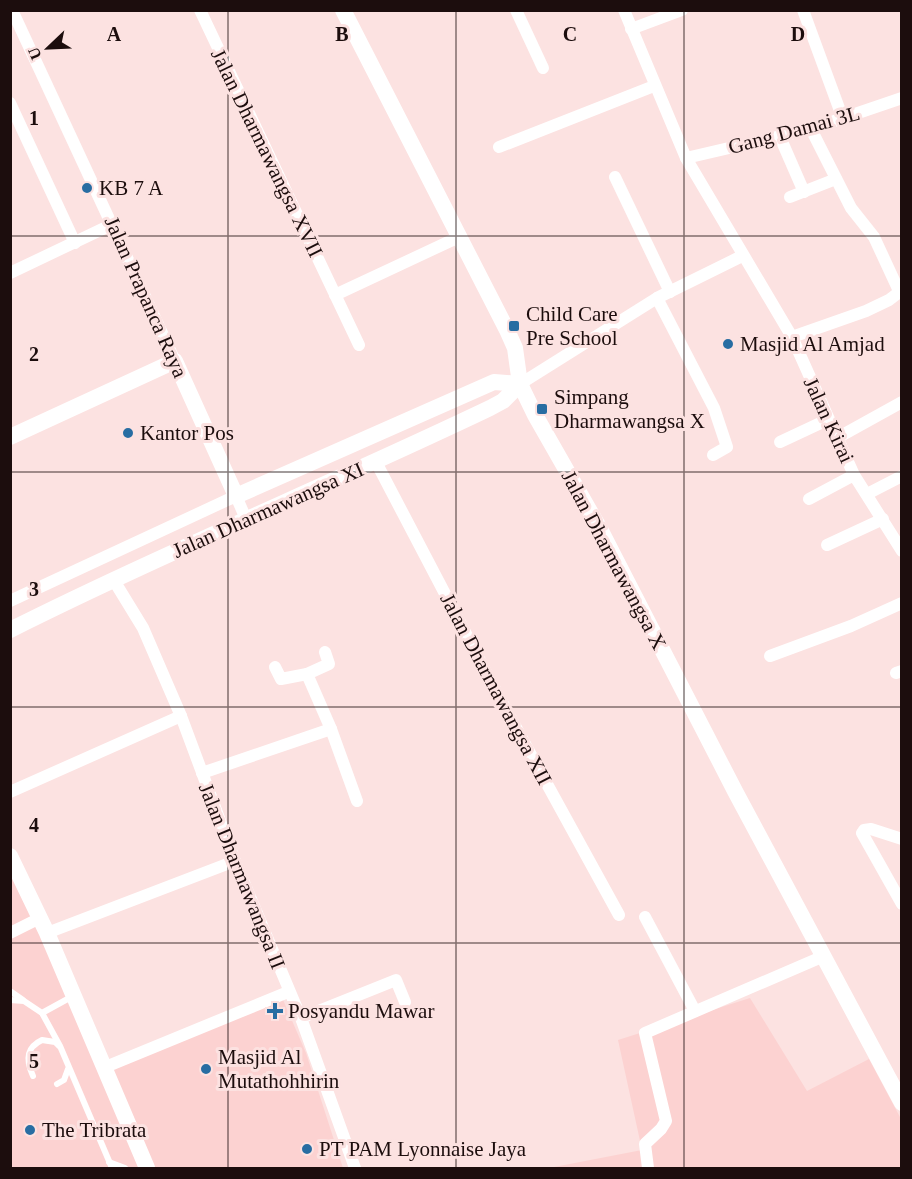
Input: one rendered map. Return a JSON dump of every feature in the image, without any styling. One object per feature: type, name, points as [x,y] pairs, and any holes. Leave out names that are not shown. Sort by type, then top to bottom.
[{"type":"street","name":"Jalan Prapanca Raya","points":[[12,10],[113,224],[246,519]]},
{"type":"street","name":"Jalan Dharmawangsa XVII","points":[[200,10],[359,345]]},
{"type":"street","name":"Jalan Dharmawangsa X","points":[[343,10],[516,348],[520,384],[600,529],[741,803],[902,1103]]},
{"type":"street","points":[[516,10],[543,68]]},
{"type":"street","name":"Jalan Kirai","points":[[624,10],[686,158],[792,337],[827,420],[854,475],[901,548]]},
{"type":"street","points":[[631,29],[682,10]]},
{"type":"street","points":[[803,10],[843,119]]},
{"type":"street","points":[[499,147],[654,86]]},
{"type":"street","name":"Gang Damai 3L","points":[[686,158],[743,143],[812,129],[902,98]]},
{"type":"street","points":[[10,103],[75,243]]},
{"type":"street","points":[[792,337],[866,310],[889,300],[900,291],[874,237],[851,208],[812,129]]},
{"type":"street","points":[[780,137],[804,192]]},
{"type":"street","points":[[615,177],[670,292]]},
{"type":"street","points":[[790,197],[836,179]]},
{"type":"street","points":[[10,273],[113,224]]},
{"type":"street","points":[[335,295],[459,237]]},
{"type":"street","points":[[10,601],[236,496],[494,382],[520,384],[657,298],[742,256]]},
{"type":"street","points":[[657,298],[714,408],[727,447],[713,455]]},
{"type":"street","points":[[10,437],[175,361]]},
{"type":"street","name":"Jalan Dharmawangsa XI","points":[[10,630],[113,579],[376,462],[490,408],[502,401],[520,384]]},
{"type":"street","points":[[837,438],[902,402]]},
{"type":"street","points":[[780,442],[827,420]]},
{"type":"street","name":"Jalan Dharmawangsa XII","points":[[376,462],[497,693],[619,915]]},
{"type":"street","points":[[809,499],[854,475]]},
{"type":"street","points":[[867,494],[902,476]]},
{"type":"street","points":[[826,545],[883,519]]},
{"type":"street","name":"Jalan Dharmawangsa II","points":[[103,1068],[288,992],[235,861],[181,717],[143,628],[113,579]]},
{"type":"street","points":[[770,656],[902,603]]},
{"type":"street","points":[[275,667],[281,679],[307,674],[329,664],[325,652]]},
{"type":"street","points":[[307,674],[331,729],[357,801]]},
{"type":"street","points":[[10,792],[181,717]]},
{"type":"street","points":[[202,773],[331,729]]},
{"type":"street","points":[[902,838],[872,829],[863,831],[865,842],[902,904]]},
{"type":"street","points":[[10,856],[44,926],[147,1168]]},
{"type":"street","points":[[10,933],[44,926],[235,861]]},
{"type":"street","points":[[645,917],[695,1011]]},
{"type":"street","points":[[648,1168],[645,1144],[666,1121],[645,1033],[824,956]]},
{"type":"street","points":[[301,1018],[396,980],[405,1002]]},
{"type":"street","points":[[288,992],[301,1018],[355,1168]]},
{"type":"lane","points":[[10,991],[42,1013],[60,1046],[110,1165],[125,1168]]},
{"type":"lane","points":[[42,1013],[73,996]]},
{"type":"lane","points":[[10,1000],[24,1001]]},
{"type":"lane","points":[[33,1076],[27,1060],[31,1048],[42,1040],[55,1042],[60,1046]]},
{"type":"lane","points":[[57,1084],[68,1075],[68,1066]]},
{"type":"shaded area","points":[[10,852],[107,1067],[281,995],[306,1053],[343,1168],[11,1168]]},
{"type":"shaded area","points":[[750,998],[807,1091],[869,1059],[901,1119],[901,1168],[549,1168],[642,1150],[618,1040]]},
{"type":"place","name":"KB 7 A","points":[[87,188]]},
{"type":"place","name":"Child Care Pre School","points":[[514,326]]},
{"type":"place","name":"Masjid Al Amjad","points":[[728,344]]},
{"type":"place","name":"Simpang Dharmawangsa X","points":[[542,409]]},
{"type":"place","name":"Kantor Pos","points":[[128,433]]},
{"type":"place","name":"Posyandu Mawar","points":[[275,1011]]},
{"type":"place","name":"Masjid Al Mutathohhirin","points":[[206,1069]]},
{"type":"place","name":"The Tribrata","points":[[30,1130]]},
{"type":"place","name":"PT PAM Lyonnaise Jaya","points":[[307,1149]]}]
